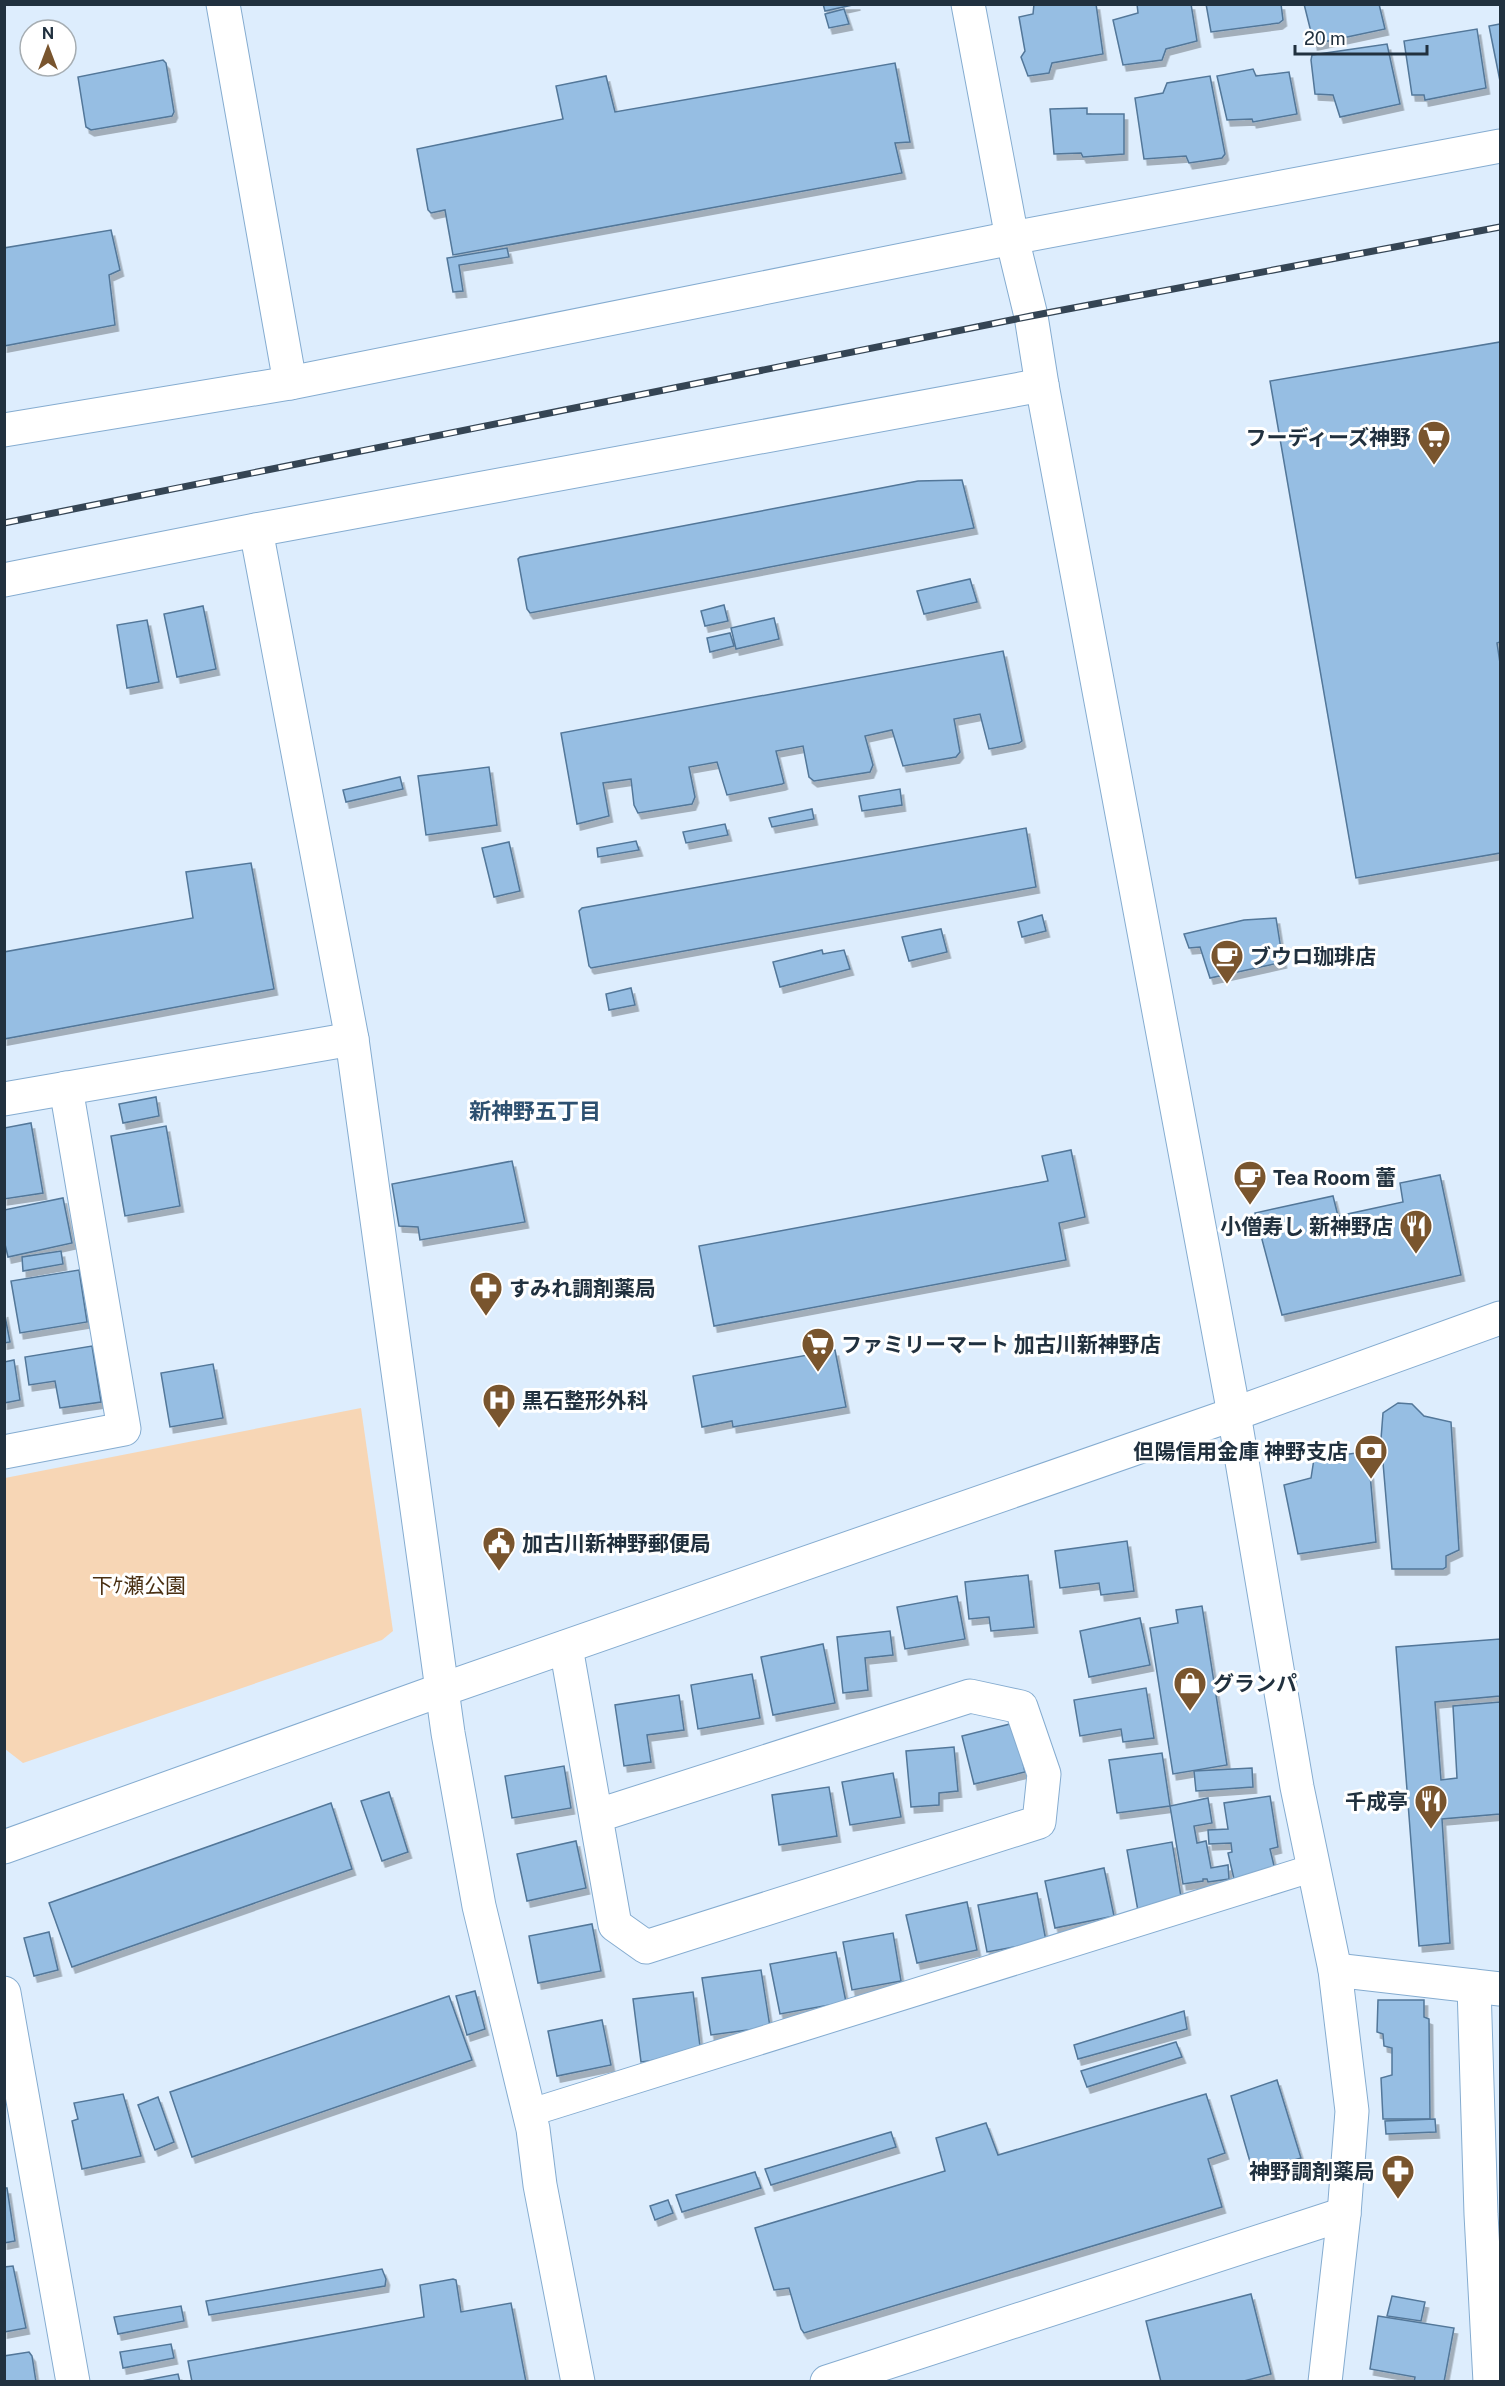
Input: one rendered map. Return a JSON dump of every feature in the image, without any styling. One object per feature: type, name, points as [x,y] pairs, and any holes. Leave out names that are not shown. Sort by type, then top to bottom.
[{"type":"street","points":[[223,4],[290,383]]},
{"type":"street","points":[[968,4],[1012,238],[1031,315],[1042,385],[1234,1414],[1293,1764],[1335,1970],[1352,2111],[1344,2214],[1325,2382]]},
{"type":"street","points":[[4,430],[290,383],[1012,238],[1500,146]]},
{"type":"street","points":[[4,580],[256,530],[1042,385]]},
{"type":"street","points":[[256,530],[352,1039],[441,1690],[479,1905],[529,2113],[540,2186],[579,2382]]},
{"type":"street","points":[[4,1099],[352,1039]]},
{"type":"street","points":[[4,1452],[124,1430],[66,1088]]},
{"type":"street","points":[[4,1847],[441,1690],[1234,1414],[1500,1318]]},
{"type":"street","points":[[566,1647],[615,1925],[646,1947],[1039,1822],[1044,1774],[1021,1707],[970,1696],[596,1816]]},
{"type":"street","points":[[1335,1970],[1487,1987],[1481,2214],[1490,2382]]},
{"type":"street","points":[[4,1993],[10,2060],[73,2382]]},
{"type":"street","points":[[827,2382],[1344,2214]]},
{"type":"lane","points":[[529,2113],[1313,1868]]},
{"type":"green space","name":"下ｹ瀬公園","points":[[361,1408],[393,1631],[382,1640],[23,1763],[5,1749],[5,1478]]},
{"type":"building","points":[[823,4],[857,4],[825,11]]},
{"type":"building","points":[[1034,4],[1096,4],[1103,54],[1052,63],[1049,73],[1028,76],[1021,57],[1025,51],[1019,17],[1033,14]]},
{"type":"building","points":[[1137,4],[1191,4],[1197,41],[1166,49],[1162,60],[1123,65],[1113,20],[1138,13]]},
{"type":"building","points":[[1206,4],[1281,4],[1283,20],[1279,23],[1211,32]]},
{"type":"building","points":[[1304,4],[1379,4],[1385,29],[1314,44]]},
{"type":"building","points":[[844,9],[849,24],[829,28],[825,14]]},
{"type":"building","points":[[1500,24],[1500,81],[1489,26]]},
{"type":"building","points":[[1477,29],[1486,88],[1425,100],[1424,95],[1412,95],[1404,41]]},
{"type":"building","points":[[1387,44],[1400,104],[1340,117],[1333,95],[1315,94],[1312,55]]},
{"type":"building","points":[[163,60],[166,63],[174,112],[172,116],[91,130],[86,127],[78,77]]},
{"type":"building","points":[[895,63],[910,142],[895,143],[902,173],[453,255],[445,210],[431,213],[428,210],[417,149],[563,119],[556,86],[606,76],[615,112]]},
{"type":"building","points":[[1253,69],[1256,76],[1289,72],[1297,114],[1253,122],[1252,119],[1227,120],[1217,76]]},
{"type":"building","points":[[1210,76],[1225,154],[1222,158],[1189,163],[1186,156],[1144,159],[1135,98],[1163,93],[1167,83]]},
{"type":"building","points":[[1087,108],[1087,114],[1124,114],[1124,154],[1083,157],[1081,153],[1054,154],[1050,109]]},
{"type":"building","points":[[111,230],[120,270],[109,275],[115,325],[4,346],[4,248]]},
{"type":"building","points":[[507,248],[509,257],[459,265],[463,291],[453,292],[447,258]]},
{"type":"building","points":[[1500,342],[1500,642],[1497,643],[1500,663],[1500,853],[1356,878],[1270,381]]},
{"type":"building","points":[[962,480],[974,528],[530,613],[527,609],[518,559],[520,557],[918,481]]},
{"type":"building","points":[[970,579],[977,602],[924,614],[917,591]]},
{"type":"building","points":[[724,605],[728,621],[705,626],[701,611]]},
{"type":"building","points":[[203,606],[216,669],[177,677],[164,614]]},
{"type":"building","points":[[774,618],[779,639],[736,649],[731,628]]},
{"type":"building","points":[[147,620],[159,682],[127,688],[117,625]]},
{"type":"building","points":[[730,633],[734,646],[710,652],[707,638]]},
{"type":"building","points":[[1003,651],[1022,741],[1019,743],[989,749],[980,714],[954,719],[960,752],[956,757],[903,766],[892,730],[865,736],[873,765],[870,772],[814,781],[809,777],[803,746],[776,751],[784,783],[727,795],[717,762],[689,767],[695,797],[692,804],[638,813],[634,805],[631,779],[603,783],[609,816],[577,824],[561,733]]},
{"type":"building","points":[[489,767],[497,825],[426,835],[418,776]]},
{"type":"building","points":[[400,777],[403,789],[346,802],[343,790]]},
{"type":"building","points":[[900,789],[902,805],[862,811],[859,796]]},
{"type":"building","points":[[812,809],[814,819],[772,827],[769,818]]},
{"type":"building","points":[[725,824],[728,835],[686,843],[683,832]]},
{"type":"building","points":[[1026,828],[1036,887],[591,968],[589,966],[579,911],[582,908]]},
{"type":"building","points":[[636,841],[639,850],[598,857],[597,848]]},
{"type":"building","points":[[509,842],[520,891],[494,897],[482,848]]},
{"type":"building","points":[[251,863],[274,989],[4,1039],[4,952],[193,918],[186,872]]},
{"type":"building","points":[[1042,915],[1046,931],[1022,937],[1018,922]]},
{"type":"building","points":[[1276,918],[1283,962],[1210,978],[1200,947],[1189,948],[1184,934],[1244,920]]},
{"type":"building","points":[[941,929],[947,952],[909,961],[902,937]]},
{"type":"building","points":[[822,950],[823,954],[844,950],[850,969],[780,987],[773,962]]},
{"type":"building","points":[[631,988],[635,1005],[609,1010],[606,994]]},
{"type":"building","points":[[156,1097],[159,1116],[123,1123],[119,1104]]},
{"type":"building","points":[[31,1123],[43,1193],[4,1199],[4,1128]]},
{"type":"building","points":[[166,1126],[180,1206],[125,1216],[111,1136]]},
{"type":"building","points":[[1071,1150],[1085,1217],[1059,1223],[1066,1260],[714,1326],[699,1246],[1048,1181],[1042,1156]]},
{"type":"building","points":[[512,1161],[525,1222],[420,1240],[418,1227],[399,1226],[392,1184]]},
{"type":"building","points":[[1440,1175],[1461,1275],[1282,1315],[1255,1213],[1333,1196],[1338,1216],[1403,1202],[1400,1183]]},
{"type":"building","points":[[63,1198],[72,1243],[8,1257],[4,1240],[4,1210]]},
{"type":"building","points":[[61,1251],[63,1264],[23,1271],[22,1257]]},
{"type":"building","points":[[79,1270],[87,1322],[20,1333],[11,1281]]},
{"type":"building","points":[[4,1311],[10,1342],[4,1343]]},
{"type":"building","points":[[92,1346],[101,1402],[60,1408],[55,1381],[29,1385],[25,1357]]},
{"type":"building","points":[[835,1350],[846,1407],[733,1427],[732,1421],[702,1427],[693,1376]]},
{"type":"building","points":[[14,1360],[20,1400],[4,1403],[4,1362]]},
{"type":"building","points":[[213,1364],[223,1418],[170,1427],[161,1373]]},
{"type":"building","points":[[1398,1403],[1412,1404],[1424,1416],[1451,1422],[1459,1550],[1446,1556],[1446,1567],[1443,1569],[1392,1569],[1381,1439],[1383,1413]]},
{"type":"building","points":[[1363,1452],[1370,1474],[1376,1542],[1298,1554],[1284,1485],[1311,1478],[1314,1459]]},
{"type":"building","points":[[1127,1541],[1134,1591],[1101,1595],[1099,1583],[1060,1588],[1055,1551]]},
{"type":"building","points":[[1028,1575],[1034,1627],[991,1631],[989,1617],[969,1619],[965,1582]]},
{"type":"building","points":[[957,1596],[965,1639],[905,1649],[897,1607]]},
{"type":"building","points":[[1202,1606],[1227,1765],[1173,1774],[1150,1628],[1178,1623],[1176,1610]]},
{"type":"building","points":[[1140,1618],[1150,1665],[1089,1677],[1080,1631]]},
{"type":"building","points":[[890,1631],[893,1655],[865,1658],[868,1690],[843,1693],[837,1637]]},
{"type":"building","points":[[1500,1639],[1500,1696],[1435,1702],[1441,1780],[1457,1778],[1453,1706],[1500,1702],[1500,1814],[1442,1819],[1450,1943],[1419,1946],[1396,1647]]},
{"type":"building","points":[[823,1644],[835,1703],[773,1715],[761,1657]]},
{"type":"building","points":[[752,1674],[760,1718],[698,1729],[691,1685]]},
{"type":"building","points":[[1146,1688],[1154,1738],[1123,1742],[1121,1729],[1080,1736],[1074,1700]]},
{"type":"building","points":[[679,1695],[684,1730],[647,1735],[651,1762],[624,1766],[615,1705]]},
{"type":"building","points":[[1014,1723],[1025,1772],[974,1784],[962,1736]]},
{"type":"building","points":[[954,1747],[958,1791],[939,1793],[939,1805],[911,1807],[906,1751]]},
{"type":"building","points":[[1162,1753],[1170,1806],[1117,1813],[1109,1760]]},
{"type":"building","points":[[564,1766],[571,1808],[512,1818],[505,1776]]},
{"type":"building","points":[[1252,1768],[1253,1787],[1196,1791],[1194,1771]]},
{"type":"building","points":[[893,1773],[901,1817],[850,1825],[842,1782]]},
{"type":"building","points":[[829,1787],[837,1836],[779,1845],[772,1795]]},
{"type":"building","points":[[389,1792],[408,1852],[382,1861],[361,1801]]},
{"type":"building","points":[[1270,1796],[1278,1847],[1270,1849],[1275,1870],[1234,1879],[1228,1853],[1232,1852],[1231,1843],[1209,1844],[1208,1830],[1228,1829],[1224,1803]]},
{"type":"building","points":[[1208,1798],[1212,1823],[1194,1826],[1197,1843],[1206,1841],[1211,1868],[1228,1865],[1229,1879],[1208,1882],[1207,1879],[1203,1879],[1203,1881],[1183,1884],[1170,1806]]},
{"type":"building","points":[[331,1803],[352,1869],[72,1967],[49,1903]]},
{"type":"building","points":[[576,1841],[586,1888],[527,1901],[517,1854]]},
{"type":"building","points":[[1172,1842],[1182,1903],[1138,1911],[1127,1850]]},
{"type":"building","points":[[1104,1868],[1114,1916],[1055,1928],[1045,1881]]},
{"type":"building","points":[[1037,1893],[1046,1941],[987,1952],[978,1905]]},
{"type":"building","points":[[967,1902],[977,1950],[917,1963],[906,1915]]},
{"type":"building","points":[[592,1924],[601,1971],[538,1983],[529,1936]]},
{"type":"building","points":[[49,1932],[58,1970],[34,1976],[24,1938]]},
{"type":"building","points":[[893,1933],[901,1981],[852,1990],[843,1942]]},
{"type":"building","points":[[836,1952],[846,2002],[780,2014],[770,1964]]},
{"type":"building","points":[[761,1970],[770,2027],[711,2035],[702,1978]]},
{"type":"building","points":[[475,1991],[485,2029],[467,2035],[456,1996]]},
{"type":"building","points":[[693,1992],[701,2054],[641,2062],[633,1999]]},
{"type":"building","points":[[449,1996],[472,2060],[192,2157],[170,2092]]},
{"type":"building","points":[[1378,2000],[1424,2000],[1424,2017],[1429,2019],[1430,2119],[1383,2119],[1381,2078],[1392,2075],[1392,2048],[1384,2046],[1383,2034],[1377,2032]]},
{"type":"building","points":[[1184,2011],[1187,2029],[1078,2059],[1074,2045]]},
{"type":"building","points":[[602,2020],[611,2065],[557,2076],[548,2031]]},
{"type":"building","points":[[1176,2042],[1182,2057],[1087,2087],[1081,2071]]},
{"type":"building","points":[[1277,2080],[1301,2158],[1253,2172],[1231,2096]]},
{"type":"building","points":[[123,2094],[141,2156],[82,2169],[72,2121],[78,2119],[74,2103]]},
{"type":"building","points":[[1206,2094],[1225,2153],[1208,2159],[1222,2207],[804,2333],[789,2288],[774,2290],[755,2228],[945,2171],[936,2138],[986,2123],[998,2155]]},
{"type":"building","points":[[158,2097],[174,2142],[155,2150],[138,2105]]},
{"type":"building","points":[[1435,2119],[1436,2132],[1386,2134],[1385,2121]]},
{"type":"building","points":[[891,2132],[896,2147],[771,2185],[765,2169]]},
{"type":"building","points":[[755,2172],[761,2188],[682,2212],[676,2195]]},
{"type":"building","points":[[4,2188],[7,2188],[15,2241],[4,2243]]},
{"type":"building","points":[[668,2200],[673,2213],[655,2220],[650,2206]]},
{"type":"building","points":[[13,2266],[26,2328],[4,2332],[4,2267]]},
{"type":"building","points":[[382,2269],[386,2279],[385,2286],[209,2315],[206,2301]]},
{"type":"building","points":[[456,2280],[461,2312],[511,2303],[526,2382],[192,2382],[188,2361],[424,2317],[420,2285]]},
{"type":"building","points":[[1251,2294],[1271,2374],[1240,2382],[1161,2382],[1146,2321]]},
{"type":"building","points":[[1392,2296],[1425,2302],[1421,2321],[1387,2316]]},
{"type":"building","points":[[181,2306],[184,2321],[118,2334],[114,2317]]},
{"type":"building","points":[[1378,2316],[1454,2328],[1444,2382],[1414,2382],[1415,2377],[1370,2369]]},
{"type":"building","points":[[171,2344],[174,2358],[123,2368],[120,2352]]},
{"type":"building","points":[[29,2352],[32,2356],[36,2382],[4,2382],[4,2356]]},
{"type":"building","points":[[178,2374],[180,2382],[136,2382]]},
{"type":"railway","points":[[4,523],[1031,316],[1500,227]]},
{"type":"place","name":"フーディーズ神野","points":[[1434,466]]},
{"type":"place","name":"ブウロ珈琲店","points":[[1227,985]]},
{"type":"place","name":"Tea Room 蕾","points":[[1250,1206]]},
{"type":"place","name":"小僧寿し 新神野店","points":[[1416,1255]]},
{"type":"place","name":"すみれ調剤薬局","points":[[486,1317]]},
{"type":"place","name":"ファミリーマート 加古川新神野店","points":[[818,1373]]},
{"type":"place","name":"黒石整形外科","points":[[499,1429]]},
{"type":"place","name":"但陽信用金庫 神野支店","points":[[1371,1480]]},
{"type":"place","name":"加古川新神野郵便局","points":[[499,1572]]},
{"type":"place","name":"グランパ","points":[[1190,1712]]},
{"type":"place","name":"千成亭","points":[[1431,1830]]},
{"type":"place","name":"神野調剤薬局","points":[[1398,2200]]},
{"type":"district","name":"新神野五丁目","points":[[535,1111]]}]
